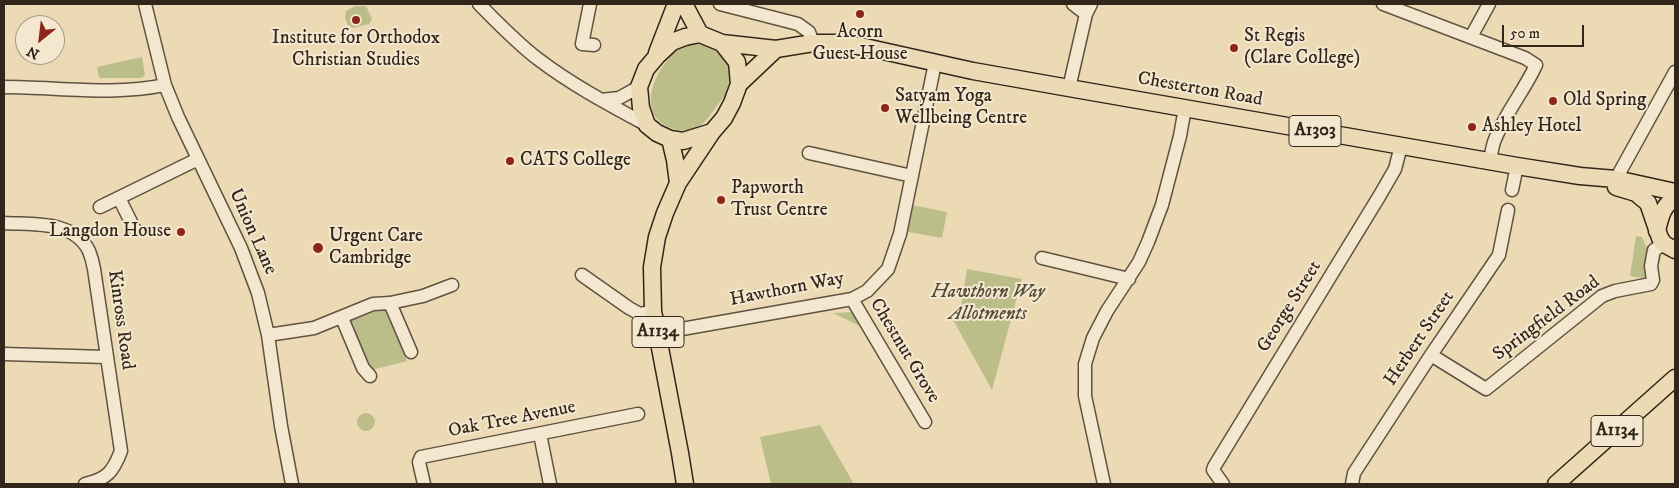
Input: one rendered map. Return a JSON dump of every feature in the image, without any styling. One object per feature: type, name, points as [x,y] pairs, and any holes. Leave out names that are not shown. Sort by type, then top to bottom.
[{"type":"main road","points":[[657,56],[676,4]]},
{"type":"main road","points":[[684,4],[700,34]]},
{"type":"main road","points":[[700,34],[722,43],[737,62],[739,84],[724,118],[712,132],[683,142],[657,133],[647,125],[641,108],[639,87],[646,69],[657,56],[672,42],[700,34]]},
{"type":"main road","name":"Chesterton Road","points":[[722,43],[776,49],[813,43],[834,43],[865,47],[935,63],[1069,88],[1580,176]]},
{"type":"main road","points":[[739,84],[776,49]]},
{"type":"main road","name":"A1134","points":[[685,484],[653,311],[652,267],[657,237],[664,212],[678,184],[712,132]]},
{"type":"main road","points":[[670,139],[676,160],[678,184]]},
{"type":"main road","name":"A1303","points":[[1580,176],[1616,179],[1675,192]]},
{"type":"main road","name":"A1303","points":[[1580,176],[1636,193],[1648,202],[1665,242]]},
{"type":"main road","points":[[1665,242],[1662,212],[1675,199]]},
{"type":"main road","name":"A1134","points":[[1556,484],[1675,378]]},
{"type":"street","name":"Union Lane","points":[[145,4],[165,85],[178,117],[241,248],[258,293],[268,336],[281,426],[292,484]]},
{"type":"street","points":[[479,4],[539,60],[602,100],[647,125]]},
{"type":"street","points":[[590,4],[582,44],[594,45]]},
{"type":"street","points":[[720,4],[798,24],[809,32],[813,43]]},
{"type":"street","points":[[1069,88],[1088,9],[1073,4]]},
{"type":"street","points":[[1383,4],[1525,58],[1536,65],[1530,80],[1499,130],[1493,144],[1490,161]]},
{"type":"street","points":[[1471,37],[1489,4]]},
{"type":"street","name":"Hawthorn Way","points":[[676,330],[852,299],[867,291],[888,269],[900,234],[935,63]]},
{"type":"street","points":[[1616,179],[1675,72]]},
{"type":"street","points":[[4,87],[114,91],[148,89],[165,85]]},
{"type":"street","points":[[602,100],[618,98],[639,87]]},
{"type":"street","points":[[1104,484],[1085,396],[1085,364],[1093,338],[1107,310],[1129,279],[1142,256],[1162,204],[1180,136],[1185,108]]},
{"type":"street","name":"George Street","points":[[1223,484],[1214,467],[1396,169],[1401,146]]},
{"type":"street","points":[[809,153],[912,176]]},
{"type":"street","points":[[100,207],[198,159]]},
{"type":"street","points":[[1512,190],[1517,166]]},
{"type":"street","points":[[118,198],[134,228]]},
{"type":"street","name":"Herbert Street","points":[[1352,484],[1354,473],[1499,254],[1508,210]]},
{"type":"street","name":"Kinross Road","points":[[4,223],[62,228],[79,238],[88,250],[94,270],[121,451],[115,466],[101,483],[84,484]]},
{"type":"street","name":"Springfield Road","points":[[1431,355],[1486,388],[1602,296],[1615,291],[1651,284],[1653,280],[1651,266],[1654,250],[1665,242]]},
{"type":"street","points":[[1042,258],[1129,279]]},
{"type":"street","points":[[582,275],[640,314],[653,311]]},
{"type":"street","points":[[268,336],[314,328],[373,304],[390,303],[423,296],[452,286]]},
{"type":"street","name":"Chestnut Grove","points":[[852,299],[925,422]]},
{"type":"street","points":[[390,303],[411,352]]},
{"type":"street","points":[[342,318],[363,368],[370,376]]},
{"type":"street","points":[[4,354],[106,357]]},
{"type":"street","name":"Oak Tree Avenue","points":[[424,484],[419,462],[421,457],[638,414]]},
{"type":"street","points":[[540,434],[550,484]]},
{"type":"green space","points":[[355,6],[366,6],[372,19],[369,24],[354,28],[348,25],[345,18],[346,11]]},
{"type":"green space","points":[[689,44],[710,46],[724,55],[730,70],[730,80],[725,95],[706,120],[700,126],[690,131],[684,131],[670,128],[659,121],[653,112],[651,102],[655,80],[661,69],[677,51]]},
{"type":"green space","points":[[142,57],[145,75],[142,78],[99,78],[97,67]]},
{"type":"green space","points":[[912,205],[947,212],[942,238],[908,232]]},
{"type":"green space","points":[[1636,236],[1642,237],[1651,257],[1648,279],[1630,276]]},
{"type":"green space","name":"Hawthorn Way Allotments","points":[[967,269],[1022,279],[992,390],[952,318],[960,314]]},
{"type":"green space","points":[[385,308],[407,361],[368,371],[347,322]]},
{"type":"green space","points":[[854,312],[864,328],[833,313]]},
{"type":"green space","points":[[366,413],[372,416],[375,422],[372,428],[366,431],[360,428],[357,422],[360,416]]},
{"type":"green space","points":[[820,425],[854,484],[771,484],[760,437]]},
{"type":"place","name":"Acorn Guest House","points":[[860,14]]},
{"type":"place","name":"Institute for Orthodox Christian Studies","points":[[356,20]]},
{"type":"place","name":"St Regis (Clare College)","points":[[1234,48]]},
{"type":"place","name":"Old Spring","points":[[1553,101]]},
{"type":"place","name":"Satyam Yoga Wellbeing Centre","points":[[885,108]]},
{"type":"place","name":"Ashley Hotel","points":[[1472,127]]},
{"type":"place","name":"CATS College","points":[[510,161]]},
{"type":"place","name":"Papworth Trust Centre","points":[[721,200]]},
{"type":"place","name":"Langdon House","points":[[181,232]]},
{"type":"place","name":"Urgent Care Cambridge","points":[[318,248]]}]
